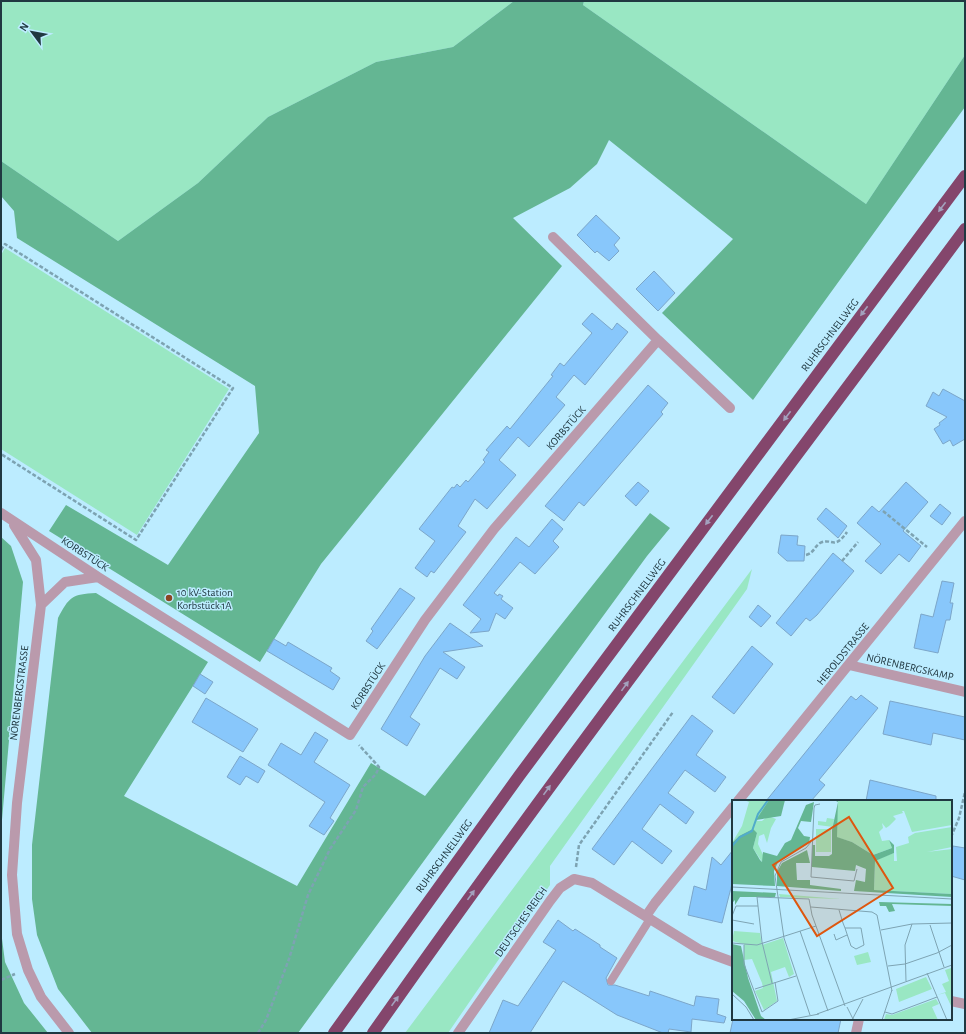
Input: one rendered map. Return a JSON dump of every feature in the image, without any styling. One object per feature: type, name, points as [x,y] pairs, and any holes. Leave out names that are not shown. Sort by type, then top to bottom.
[{"type":"highway","name":"RUHRSCHNELLWEG","points":[[334,1033],[518,776],[965,176]]},
{"type":"highway","points":[[373,1033],[450,923],[566,765],[965,229]]},
{"type":"street","points":[[553,237],[730,408]]},
{"type":"street","name":"KORBSTÜCK","points":[[12,521],[98,577],[350,735],[425,620],[494,529],[658,340]]},
{"type":"street","name":"NÖRENBERGSTRASSE","points":[[1,513],[12,521],[36,560],[41,604],[17,803],[12,874],[18,934],[28,970],[41,997],[69,1033]]},
{"type":"street","name":"HEROLDSTRASSE","points":[[739,800],[965,521]]},
{"type":"street","points":[[41,604],[65,582],[98,577]]},
{"type":"street","name":"NÖRENBERGSKAMP","points":[[849,664],[965,692]]},
{"type":"street","points":[[648,918],[655,903],[732,808]]},
{"type":"street","points":[[574,879],[592,883],[700,950],[732,962]]},
{"type":"street","name":"DEUTSCHES REICH","points":[[458,1033],[550,901],[560,888],[574,879]]},
{"type":"street","points":[[952,1001],[965,1004]]},
{"type":"street","points":[[856,1033],[859,1020]]},
{"type":"lane","points":[[610,981],[648,918]]},
{"type":"path","points":[[1,250],[5,244],[233,388],[136,540],[1,454]]},
{"type":"path","points":[[883,510],[938,556]]},
{"type":"path","points":[[806,555],[811,554],[821,543],[826,542],[834,544],[838,542],[847,532]]},
{"type":"path","points":[[842,561],[858,542]]},
{"type":"path","points":[[574,879],[579,845],[673,712]]},
{"type":"path","points":[[258,1033],[266,1020],[289,959],[308,895],[330,849],[356,810],[363,787],[376,774],[380,767],[350,735]]},
{"type":"path","points":[[952,835],[959,818],[965,792]]},
{"type":"green space","points":[[1,1],[514,1],[453,47],[376,62],[268,117],[198,183],[118,241],[1,161]]},
{"type":"green space","points":[[514,1],[584,1],[583,5],[866,204],[965,55],[965,107],[753,400],[662,313],[733,239],[609,140],[597,164],[570,188],[513,218],[562,266],[321,564],[260,662],[49,531],[66,505],[168,565],[259,433],[255,386],[17,238],[14,211],[1,196],[1,161],[118,241],[198,183],[268,117],[376,62],[453,47]]},
{"type":"green space","points":[[584,1],[965,1],[965,55],[866,204],[583,5]]},
{"type":"green space","points":[[5,248],[229,389],[137,535],[1,449],[1,255]]},
{"type":"green space","points":[[650,513],[670,528],[647,556],[298,1033],[92,1033],[58,989],[37,935],[32,899],[32,845],[58,618],[65,605],[72,598],[81,594],[96,593],[208,662],[124,796],[297,886],[371,763],[425,796]]},
{"type":"green space","points":[[1,537],[11,546],[23,582],[1,831]]},
{"type":"green space","points":[[752,569],[747,589],[550,866],[550,885],[448,1033],[405,1033]]},
{"type":"green space","points":[[1,931],[5,962],[24,1003],[48,1033],[1,1033]]},
{"type":"building","points":[[596,215],[620,238],[614,245],[619,251],[609,261],[597,251],[595,253],[577,235]]},
{"type":"building","points":[[654,271],[675,293],[658,311],[636,289]]},
{"type":"building","points":[[592,313],[612,330],[617,323],[628,332],[585,385],[574,375],[556,397],[565,405],[529,447],[518,437],[499,460],[516,475],[487,509],[475,499],[458,526],[466,532],[434,573],[431,571],[427,577],[415,568],[435,541],[419,529],[452,487],[454,488],[457,484],[460,487],[466,480],[468,482],[485,462],[483,460],[489,452],[486,450],[507,426],[510,429],[553,376],[551,375],[560,363],[564,366],[592,333],[582,324]]},
{"type":"building","points":[[648,385],[668,403],[661,412],[663,414],[584,506],[579,502],[564,521],[545,506]]},
{"type":"building","points":[[943,389],[965,401],[965,439],[953,446],[950,440],[943,444],[934,429],[947,417],[926,406],[933,392],[939,396]]},
{"type":"building","points":[[638,482],[649,491],[636,506],[625,496]]},
{"type":"building","points":[[906,482],[928,502],[903,531],[921,546],[909,562],[899,554],[881,574],[865,561],[881,544],[857,523],[872,506],[879,512]]},
{"type":"building","points":[[940,504],[951,513],[942,525],[930,516]]},
{"type":"building","points":[[826,508],[847,526],[838,538],[817,519]]},
{"type":"building","points":[[552,519],[563,529],[553,541],[559,547],[535,574],[520,562],[494,593],[498,596],[499,594],[503,596],[501,599],[513,608],[505,619],[496,613],[489,631],[470,633],[481,619],[463,605],[516,537],[529,547]]},
{"type":"building","points":[[781,535],[798,536],[797,545],[805,546],[804,561],[787,561],[778,553]]},
{"type":"building","points":[[833,553],[854,571],[817,615],[810,621],[806,618],[791,636],[776,623]]},
{"type":"building","points":[[942,581],[954,583],[950,603],[953,603],[950,620],[946,620],[938,653],[914,648],[921,614],[933,617]]},
{"type":"building","points":[[400,588],[415,598],[377,649],[366,641],[373,631],[371,629]]},
{"type":"building","points":[[758,605],[771,616],[761,627],[749,617]]},
{"type":"building","points":[[450,623],[483,646],[443,652],[465,667],[457,679],[440,668],[410,717],[420,724],[407,746],[381,729],[425,656]]},
{"type":"building","points":[[274,639],[286,646],[288,642],[332,668],[330,671],[340,678],[333,690],[267,651]]},
{"type":"building","points":[[752,646],[773,664],[734,714],[712,697]]},
{"type":"building","points":[[200,674],[213,682],[205,694],[193,686]]},
{"type":"building","points":[[861,695],[878,708],[819,780],[825,785],[812,800],[767,800],[851,696],[856,700]]},
{"type":"building","points":[[206,698],[258,729],[243,752],[192,722]]},
{"type":"building","points":[[890,701],[965,717],[965,740],[933,733],[931,745],[883,734]]},
{"type":"building","points":[[692,715],[713,731],[696,755],[726,777],[715,792],[685,770],[668,793],[694,812],[686,824],[660,804],[642,829],[672,851],[662,864],[632,841],[614,865],[592,849]]},
{"type":"building","points":[[315,732],[328,740],[314,762],[350,785],[330,818],[334,821],[324,835],[309,826],[325,802],[268,765],[281,743],[301,755]]},
{"type":"building","points":[[240,756],[265,771],[258,783],[246,776],[240,785],[227,777]]},
{"type":"building","points":[[870,780],[936,796],[936,800],[866,800]]},
{"type":"building","points":[[953,846],[965,848],[965,880],[952,876]]},
{"type":"building","points":[[732,851],[732,884],[722,923],[688,915],[694,886],[706,890],[712,857],[721,865]]},
{"type":"building","points":[[558,920],[573,931],[575,929],[600,945],[600,947],[617,958],[606,978],[608,985],[615,985],[649,996],[650,991],[694,1006],[696,996],[719,999],[717,1014],[726,1017],[724,1023],[692,1019],[691,1032],[669,1029],[668,1033],[663,1033],[617,1015],[563,981],[530,1033],[489,1033],[503,1000],[518,1006],[556,950],[543,942]]},
{"type":"building","points":[[733,1020],[841,1020],[838,1033],[730,1033]]},
{"type":"place","name":"10 kV-Station Korbstück 1A","points":[[169,598]]}]
